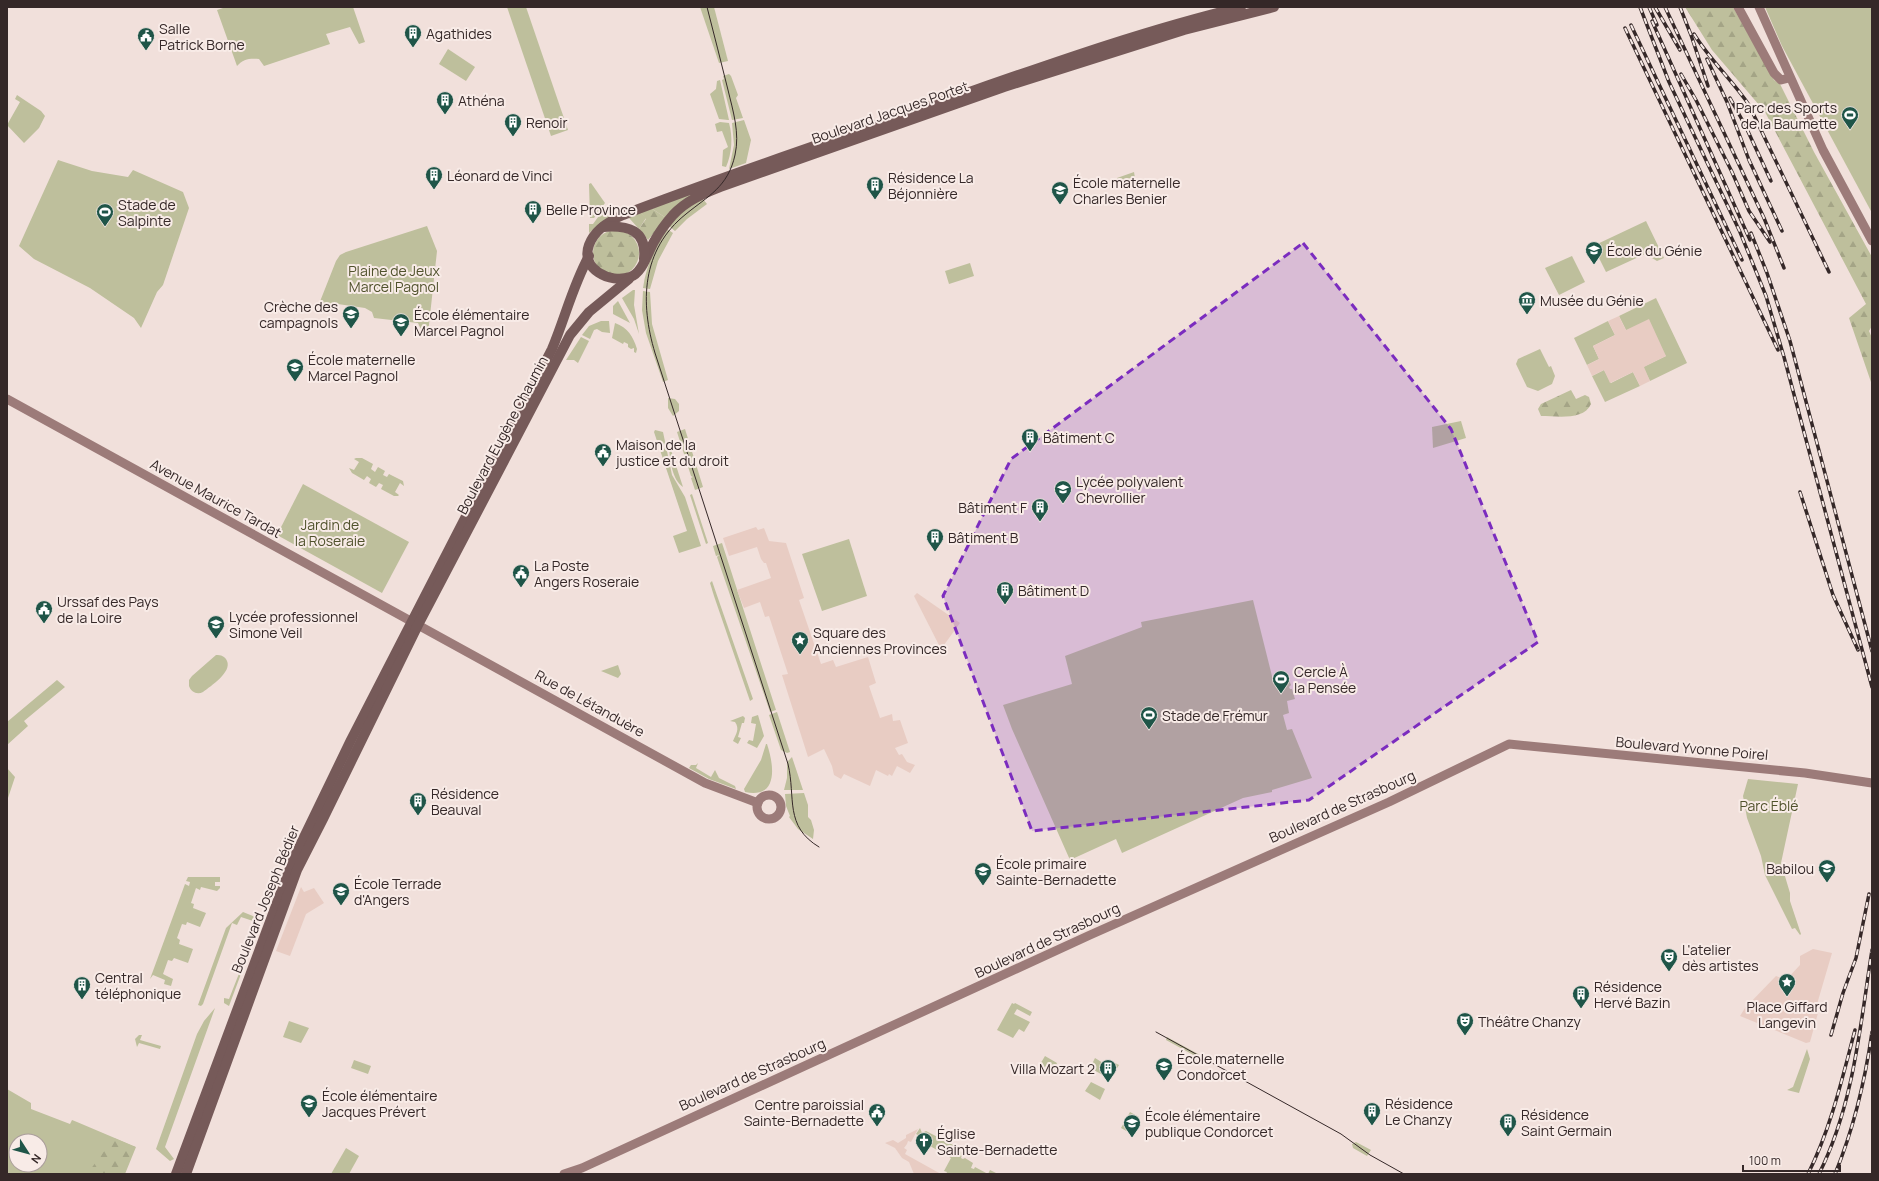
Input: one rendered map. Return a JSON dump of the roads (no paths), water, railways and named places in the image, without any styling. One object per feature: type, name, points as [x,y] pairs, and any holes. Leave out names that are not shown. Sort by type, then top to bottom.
[{"type":"main road","points":[[1174,29],[1241,7]]},
{"type":"main road","points":[[1174,29],[1274,7]]},
{"type":"main road","name":"Boulevard Jacques Portet","points":[[603,227],[623,215],[703,184],[1174,29]]},
{"type":"main road","name":"Boulevard Jacques Portet","points":[[644,261],[656,239],[674,214],[682,206],[698,196],[1004,87],[1174,29]]},
{"type":"main road","points":[[603,227],[622,227],[639,235],[644,246],[644,261],[632,276],[614,279],[597,273],[591,263],[588,246],[603,227]]},
{"type":"main road","name":"Boulevard Eugène Chaumin","points":[[415,623],[552,349],[582,269],[589,256]]},
{"type":"main road","name":"Boulevard Eugène Chaumin","points":[[415,623],[570,335],[589,312],[632,276]]},
{"type":"main road","name":"Boulevard Joseph Bédier","points":[[176,1174],[293,860],[351,740],[415,623]]},
{"type":"main road","name":"Boulevard Joseph Bédier","points":[[186,1174],[297,870],[415,623]]},
{"type":"street","points":[[1738,7],[1774,73],[1781,80],[1789,78]]},
{"type":"street","points":[[1759,7],[1789,78],[1823,150],[1872,241]]},
{"type":"street","name":"Avenue Maurice Tardat","points":[[7,399],[415,623]]},
{"type":"street","name":"Rue de Létanduère","points":[[415,623],[705,783],[758,803]]},
{"type":"street","name":"Boulevard Yvonne Poirel","points":[[1509,744],[1856,779],[1872,783]]},
{"type":"street","name":"Boulevard de Strasbourg","points":[[564,1174],[582,1168],[1090,935],[1389,802],[1509,744]]},
{"type":"tram line","points":[[707,7],[734,114],[737,139],[735,155],[732,166],[722,183],[716,190],[671,228],[660,244],[652,261],[648,278],[646,297],[647,315],[655,353],[788,764],[793,810],[796,820],[808,839],[819,847]]},
{"type":"tram line","points":[[1156,1032],[1341,1134],[1370,1155],[1404,1174]]},
{"type":"railway","points":[[1640,7],[1669,82],[1740,232],[1766,296],[1784,357],[1872,687]]},
{"type":"railway","points":[[1649,7],[1657,25]]},
{"type":"railway","points":[[1655,7],[1680,50]]},
{"type":"railway","points":[[1665,7],[1764,218],[1784,268]]},
{"type":"railway","points":[[1680,7],[1708,86]]},
{"type":"railway","points":[[1652,21],[1750,240]]},
{"type":"railway","points":[[1631,25],[1742,260]]},
{"type":"railway","points":[[1625,28],[1778,350]]},
{"type":"railway","points":[[1694,34],[1707,53],[1749,105],[1829,272]]},
{"type":"railway","points":[[1707,59],[1727,102],[1749,160],[1782,231]]},
{"type":"railway","points":[[1681,74],[1696,100],[1732,172],[1749,211],[1770,242]]},
{"type":"railway","points":[[1730,98],[1745,125],[1771,181]]},
{"type":"railway","points":[[1751,233],[1767,273],[1790,341],[1872,651]]},
{"type":"railway","points":[[1800,492],[1833,595],[1858,650]]},
{"type":"railway","points":[[1831,1035],[1843,993],[1856,958],[1869,894]]},
{"type":"railway","points":[[1819,1174],[1831,1147],[1848,1092],[1859,1036],[1872,950]]},
{"type":"railway","points":[[1808,1174],[1830,1121],[1855,1030]]},
{"type":"railway","points":[[1835,1174],[1848,1139],[1858,1104],[1872,1032]]},
{"type":"place","name":"Agathides","points":[[413,48]]},
{"type":"place","name":"Salle Patrick Borne","points":[[146,51]]},
{"type":"place","name":"Athéna","points":[[445,115]]},
{"type":"place","name":"Parc des Sports de la Baumette","points":[[1850,130]]},
{"type":"place","name":"Renoir","points":[[513,137]]},
{"type":"place","name":"Léonard de Vinci","points":[[434,190]]},
{"type":"place","name":"Résidence La Béjonnière","points":[[875,200]]},
{"type":"place","name":"École maternelle Charles Benier","points":[[1060,205]]},
{"type":"place","name":"Belle Province","points":[[533,224]]},
{"type":"place","name":"Stade de Salpinte","points":[[105,227]]},
{"type":"place","name":"École du Génie","points":[[1594,265]]},
{"type":"place","name":"Musée du Génie","points":[[1527,315]]},
{"type":"place","name":"Crèche des campagnols","points":[[351,329]]},
{"type":"place","name":"École élémentaire Marcel Pagnol","points":[[401,337]]},
{"type":"place","name":"École maternelle Marcel Pagnol","points":[[295,382]]},
{"type":"place","name":"Bâtiment C","points":[[1030,452]]},
{"type":"place","name":"Maison de la justice et du droit","points":[[603,467]]},
{"type":"place","name":"Lycée polyvalent Chevrollier","points":[[1063,504]]},
{"type":"place","name":"Bâtiment F","points":[[1040,522]]},
{"type":"place","name":"Bâtiment B","points":[[935,552]]},
{"type":"place","name":"La Poste Angers Roseraie","points":[[521,588]]},
{"type":"place","name":"Bâtiment D","points":[[1005,605]]},
{"type":"place","name":"Urssaf des Pays de la Loire","points":[[44,624]]},
{"type":"place","name":"Lycée professionnel Simone Veil","points":[[216,639]]},
{"type":"place","name":"Square des Anciennes Provinces","points":[[800,655]]},
{"type":"place","name":"Cercle À la Pensée","points":[[1281,694]]},
{"type":"place","name":"Stade de Frémur","points":[[1149,730]]},
{"type":"place","name":"Résidence Beauval","points":[[418,816]]},
{"type":"place","name":"Babilou","points":[[1827,883]]},
{"type":"place","name":"École primaire Sainte-Bernadette","points":[[983,886]]},
{"type":"place","name":"École Terrade d'Angers","points":[[341,906]]},
{"type":"place","name":"L'atelier dès artistes","points":[[1669,972]]},
{"type":"place","name":"Place Giffard Langevin","points":[[1787,997]]},
{"type":"place","name":"Central téléphonique","points":[[82,1000]]},
{"type":"place","name":"Résidence Hervé Bazin","points":[[1581,1009]]},
{"type":"place","name":"Théâtre Chanzy","points":[[1465,1036]]},
{"type":"place","name":"École maternelle Condorcet","points":[[1164,1081]]},
{"type":"place","name":"Villa Mozart 2","points":[[1108,1083]]},
{"type":"place","name":"École élémentaire Jacques Prévert","points":[[309,1118]]},
{"type":"place","name":"Résidence Le Chanzy","points":[[1372,1126]]},
{"type":"place","name":"Centre paroissial Sainte-Bernadette","points":[[877,1127]]},
{"type":"place","name":"Résidence Saint Germain","points":[[1508,1137]]},
{"type":"place","name":"École élémentaire publique Condorcet","points":[[1132,1138]]},
{"type":"place","name":"Église Sainte-Bernadette","points":[[924,1156]]},
{"type":"park label","name":"Plaine de Jeux Marcel Pagnol","points":[[394,278]]},
{"type":"park label","name":"Jardin de la Roseraie","points":[[330,532]]},
{"type":"park label","name":"Parc Éblé","points":[[1769,805]]}]
